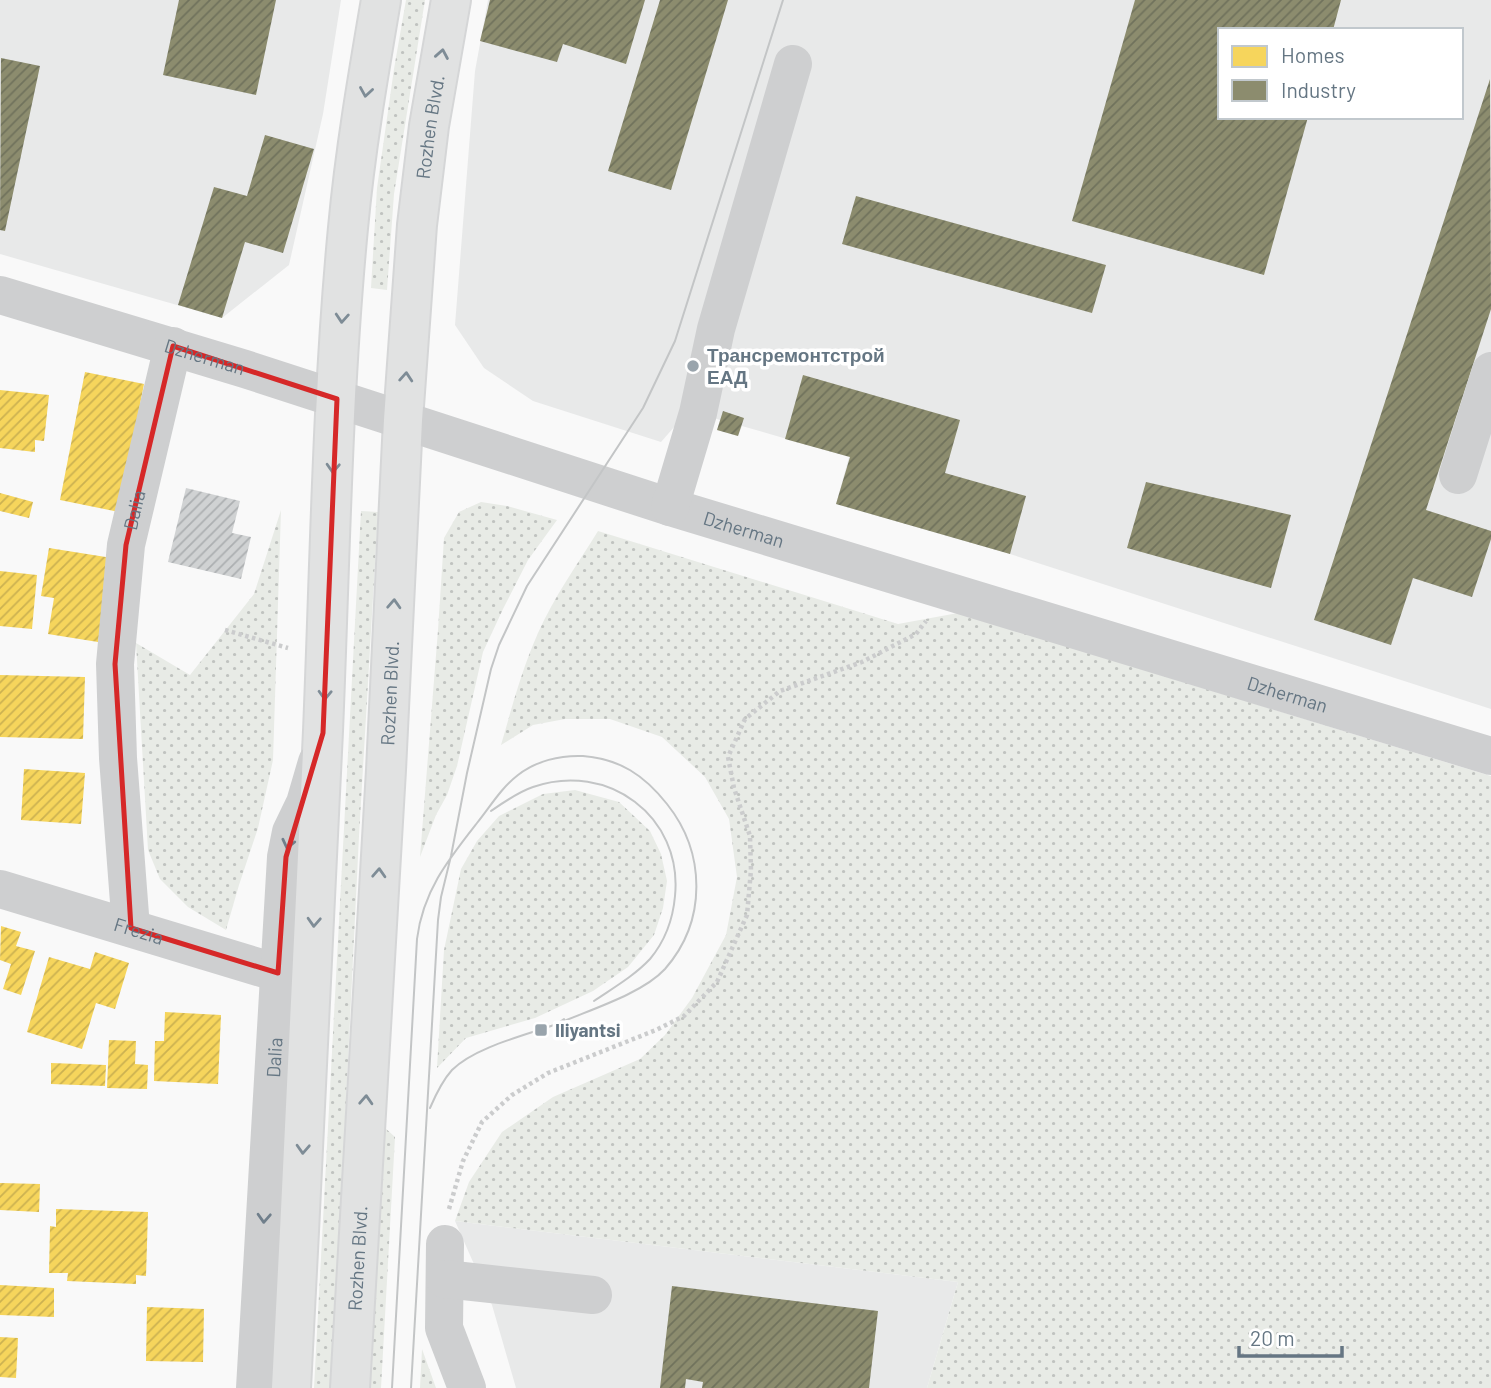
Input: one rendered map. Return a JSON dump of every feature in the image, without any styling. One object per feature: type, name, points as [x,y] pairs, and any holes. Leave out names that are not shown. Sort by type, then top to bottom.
[{"type":"main road","points":[[292,1388],[337,399],[348,228],[362,116],[381,0]]},
{"type":"main road","name":"Rozhen Blvd.","points":[[350,1388],[386,771],[403,420],[417,225],[429,126],[451,0]]},
{"type":"street","points":[[670,507],[698,413],[716,329],[793,64]]},
{"type":"street","name":"Dzherman","points":[[0,295],[173,346],[670,507],[1491,756]]},
{"type":"street","name":"Dalia","points":[[131,928],[118,758],[115,664],[126,545],[173,346]]},
{"type":"street","points":[[1458,475],[1491,371]]},
{"type":"street","name":"Dalia","points":[[255,1388],[286,857],[291,832],[305,803],[313,777],[323,733]]},
{"type":"street","name":"Frezia","points":[[0,889],[278,973]]},
{"type":"street","points":[[467,1388],[443,1328],[445,1262],[593,1295]]},
{"type":"path","points":[[445,1262],[449,1202],[463,1161],[482,1122],[512,1095],[548,1073],[684,1016],[717,982],[747,915],[751,870],[750,836],[734,788],[728,757],[745,719],[780,691],[862,662],[916,634],[948,591]]},
{"type":"path","points":[[226,630],[288,648]]},
{"type":"highlighted area","points":[[173,346],[337,399],[323,733],[286,857],[278,973],[131,928],[115,664],[126,545]]},
{"type":"shaded area","points":[[0,0],[341,0],[323,114],[289,265],[222,318],[0,254]]},
{"type":"shaded area","points":[[406,0],[425,0],[394,194],[387,290],[371,288],[377,188]]},
{"type":"shaded area","points":[[488,0],[1491,0],[1491,709],[1010,554],[836,504],[849,457],[742,426],[738,436],[717,430],[720,420],[689,410],[661,442],[533,401],[484,368],[455,325],[475,71]]},
{"type":"shaded area","points":[[481,502],[557,520],[528,560],[483,652],[457,766],[420,857],[444,538],[459,512]]},
{"type":"shaded area","points":[[281,510],[273,760],[258,828],[226,930],[188,907],[160,879],[148,850],[136,643],[190,675],[254,594]]},
{"type":"shaded area","points":[[361,511],[378,512],[332,1388],[314,1388]]},
{"type":"shaded area","points":[[598,531],[898,624],[958,613],[1491,776],[1491,1388],[927,1388],[958,1282],[455,1221],[469,1182],[502,1132],[553,1097],[640,1059],[665,1035],[692,998],[726,935],[737,877],[729,819],[705,777],[662,737],[610,719],[565,719],[533,725],[501,745],[522,674],[538,633],[558,594]]},
{"type":"shaded area","points":[[575,790],[619,802],[650,831],[661,854],[667,881],[663,908],[654,935],[628,967],[593,991],[535,1018],[466,1038],[437,1068],[444,950],[461,869],[477,841],[499,816],[543,794]]},
{"type":"shaded area","points":[[384,1127],[395,1137],[381,1388],[369,1388]]},
{"type":"shaded area","points":[[455,1221],[958,1282],[927,1388],[516,1388],[492,1305]]},
{"type":"shaded area","points":[[422,1349],[436,1388],[420,1388]]},
{"type":"building: Homes","points":[[85,372],[144,384],[119,512],[60,500]]},
{"type":"building: Homes","points":[[0,390],[49,395],[44,441],[35,440],[35,452],[0,448]]},
{"type":"building: Homes","points":[[0,493],[33,502],[29,518],[0,511]]},
{"type":"building: Homes","points":[[49,548],[112,558],[98,642],[48,634],[54,598],[41,596]]},
{"type":"building: Homes","points":[[0,571],[37,575],[32,629],[0,626]]},
{"type":"building: Homes","points":[[0,675],[85,677],[83,739],[0,737]]},
{"type":"building: Homes","points":[[24,769],[85,773],[81,824],[21,820]]},
{"type":"building: Homes","points":[[1,926],[21,932],[16,946],[35,951],[21,995],[3,989],[11,964],[0,960]]},
{"type":"building: Homes","points":[[95,952],[129,963],[115,1009],[96,1003],[82,1049],[27,1032],[49,957],[90,969]]},
{"type":"building: Homes","points":[[165,1012],[221,1015],[218,1084],[154,1081],[155,1041],[164,1041]]},
{"type":"building: Homes","points":[[109,1040],[136,1041],[135,1064],[148,1065],[147,1089],[107,1088]]},
{"type":"building: Homes","points":[[51,1063],[106,1065],[105,1086],[51,1084]]},
{"type":"building: Homes","points":[[0,1183],[40,1184],[39,1212],[0,1210]]},
{"type":"building: Homes","points":[[56,1209],[148,1212],[146,1276],[136,1275],[136,1284],[67,1281],[68,1273],[49,1273],[50,1226],[56,1227]]},
{"type":"building: Homes","points":[[0,1285],[54,1288],[54,1317],[0,1315]]},
{"type":"building: Homes","points":[[147,1307],[204,1309],[203,1362],[146,1361]]},
{"type":"building: Homes","points":[[0,1337],[18,1338],[16,1378],[0,1377]]},
{"type":"building: Industry","points":[[179,0],[276,0],[256,95],[163,75]]},
{"type":"building: Industry","points":[[490,0],[645,0],[626,64],[563,44],[557,62],[480,41]]},
{"type":"building: Industry","points":[[660,0],[728,0],[671,190],[608,171]]},
{"type":"building: Industry","points":[[1135,0],[1341,0],[1334,28],[1218,28],[1218,119],[1307,119],[1264,275],[1072,221]]},
{"type":"building: Industry","points":[[1,58],[40,66],[5,231],[0,230]]},
{"type":"building: Industry","points":[[1490,79],[1491,309],[1426,510],[1491,531],[1491,539],[1472,597],[1413,578],[1391,645],[1314,620]]},
{"type":"building: Industry","points":[[265,135],[314,149],[283,253],[245,242],[222,318],[178,305],[214,187],[247,196]]},
{"type":"building: Industry","points":[[856,196],[1106,265],[1092,313],[842,244]]},
{"type":"building: Industry","points":[[803,375],[960,420],[945,473],[1026,496],[1010,554],[836,504],[850,457],[785,439]]},
{"type":"building: Industry","points":[[723,411],[744,418],[738,436],[717,430]]},
{"type":"building: Industry","points":[[1146,482],[1291,515],[1271,588],[1127,548]]},
{"type":"building: Industry","points":[[672,1286],[878,1311],[869,1388],[702,1388],[703,1382],[686,1379],[685,1388],[660,1388]]},
{"type":"building: Other","points":[[186,488],[240,501],[232,533],[251,537],[241,579],[168,562]]},
{"type":"tram line","points":[[411,1388],[438,920],[491,669],[499,645],[527,586],[643,408],[675,341],[783,0]]},
{"type":"tram line","points":[[392,1388],[420,922],[431,891],[447,863],[512,780],[540,763],[557,758],[583,756],[608,761],[630,770],[667,804],[680,823],[695,865],[694,909],[689,930],[679,950],[655,978],[629,994],[557,1024]]},
{"type":"tram line","points":[[491,811],[533,787],[561,781],[588,782],[613,789],[635,802],[653,820],[667,842],[674,867],[675,896],[664,937],[644,965],[594,1001]]},
{"type":"tram line","points":[[430,1108],[445,1079],[462,1062],[487,1048],[557,1024],[564,1019]]},
{"type":"place","name":"Трансремонтстрой ЕАД","points":[[693,366]]},
{"type":"place","name":"Iliyantsi","points":[[541,1030]]}]
